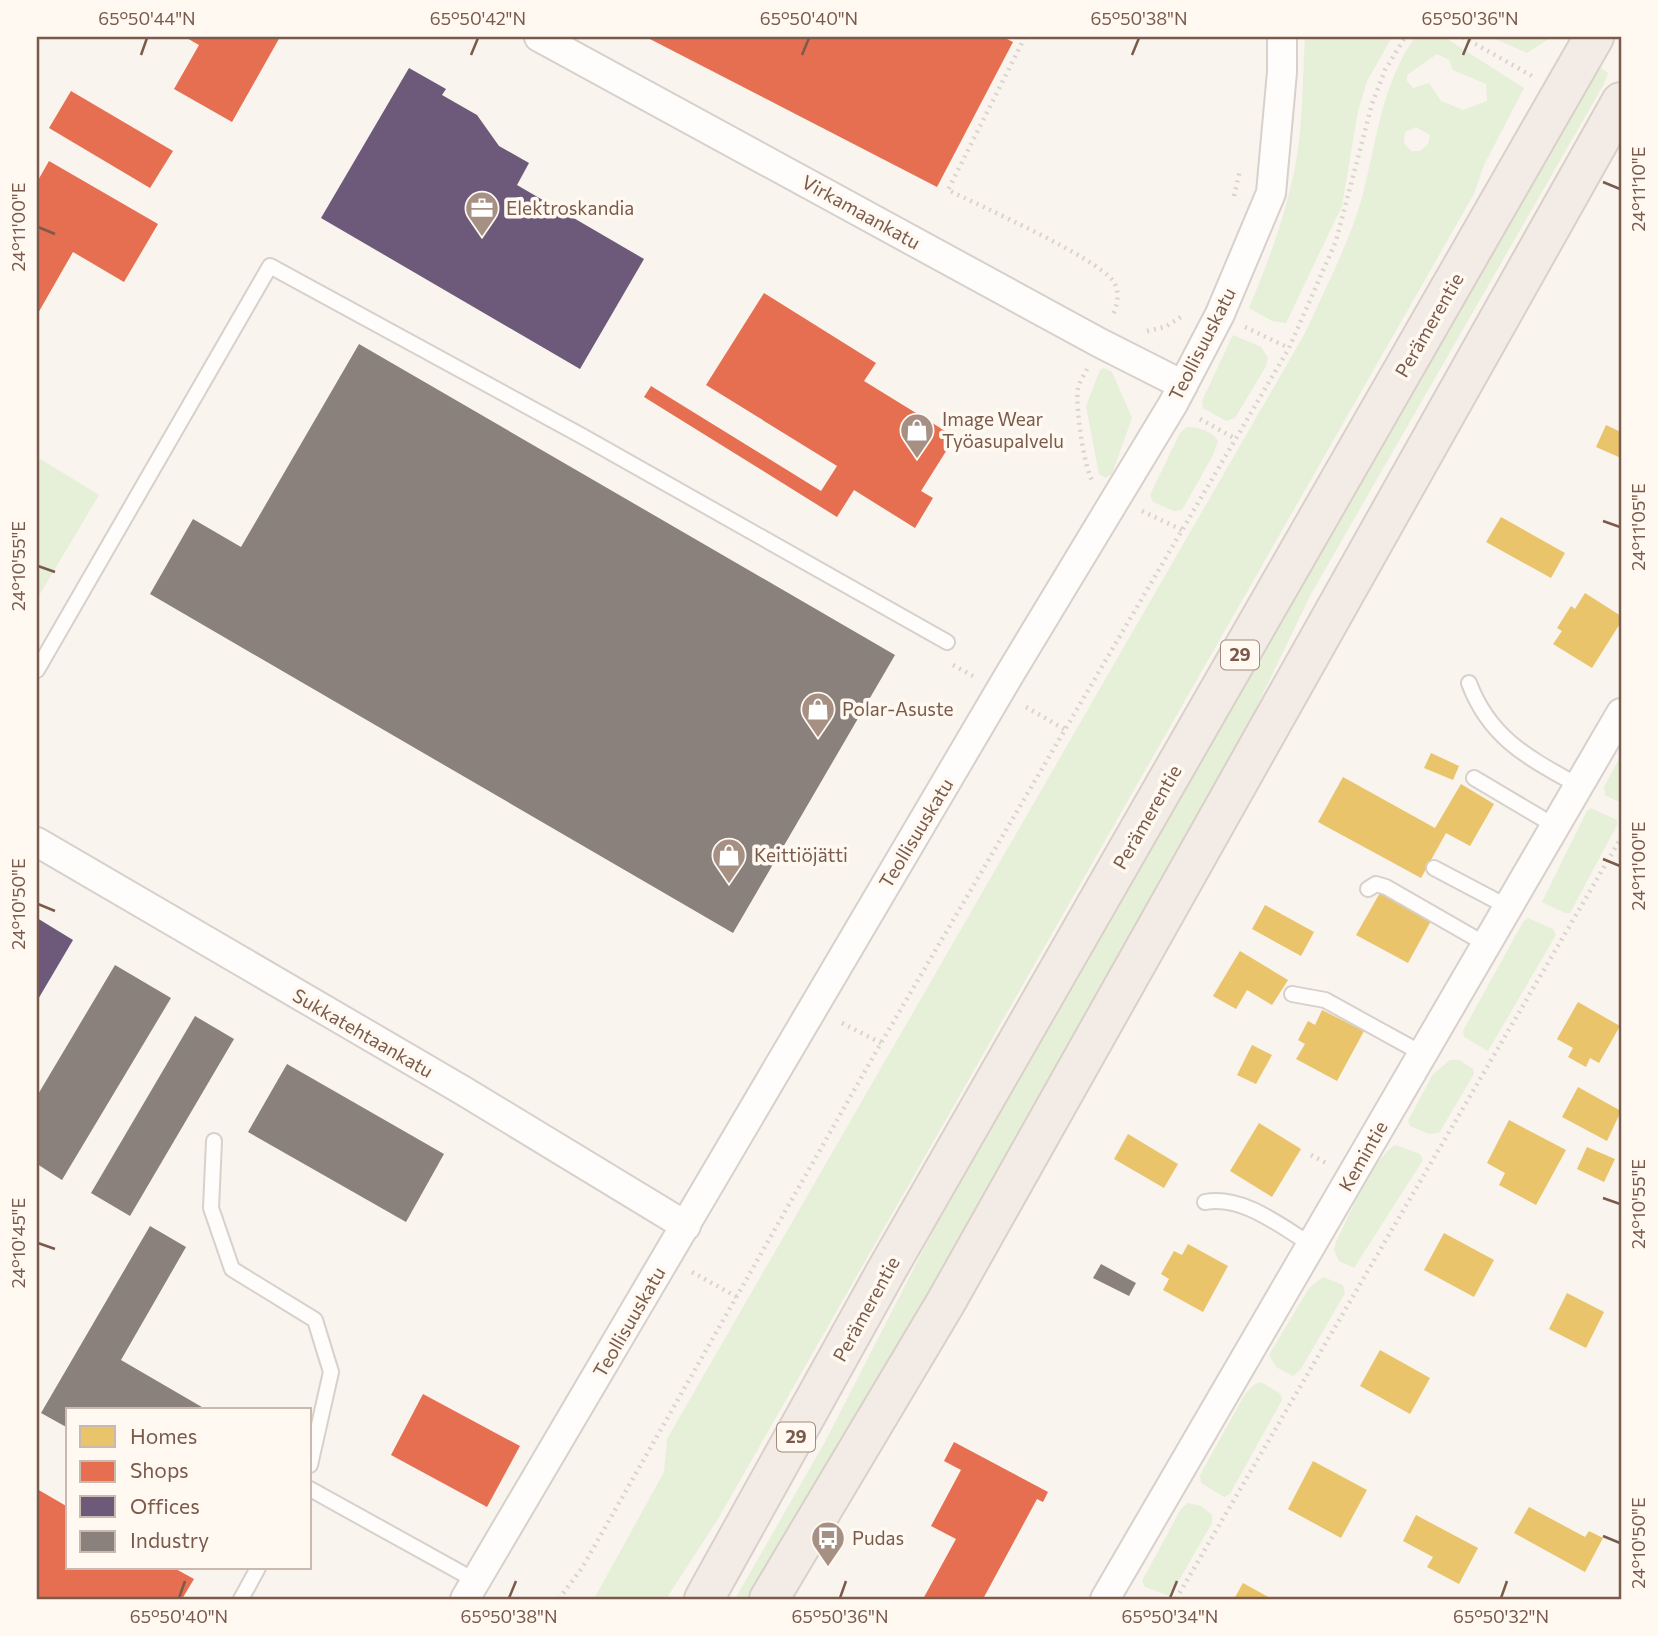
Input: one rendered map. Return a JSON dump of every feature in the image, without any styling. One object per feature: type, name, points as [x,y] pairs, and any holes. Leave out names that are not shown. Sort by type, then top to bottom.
[{"type":"highway","name":"Perämerentie","points":[[704,1599],[892,1261],[1594,37]]},
{"type":"highway","points":[[769,1599],[946,1302],[1621,102]]},
{"type":"street","name":"Virkamaankatu","points":[[539,37],[1109,329],[1178,394]]},
{"type":"street","name":"Teollisuuskatu","points":[[471,1590],[1008,677],[1178,394],[1220,314],[1271,192],[1282,72],[1282,37]]},
{"type":"street","name":"Kemintie","points":[[1105,1599],[1621,713]]},
{"type":"street","name":"Sukkatehtaankatu","points":[[37,842],[462,1090],[686,1226]]},
{"type":"lane","points":[[37,670],[270,265],[570,429],[947,642]]},
{"type":"lane","points":[[1469,683],[1478,708],[1502,738],[1533,760],[1579,786]]},
{"type":"lane","points":[[1474,778],[1555,826]]},
{"type":"lane","points":[[1434,868],[1508,907]]},
{"type":"lane","points":[[1368,889],[1376,884],[1386,887],[1487,945]]},
{"type":"lane","points":[[1292,994],[1325,1000],[1423,1054]]},
{"type":"lane","points":[[214,1140],[211,1208],[232,1269],[315,1320],[331,1373],[312,1456]]},
{"type":"lane","points":[[1205,1202],[1222,1199],[1238,1203],[1312,1245]]},
{"type":"lane","points":[[312,1490],[471,1590]]},
{"type":"lane","points":[[241,1599],[257,1570]]},
{"type":"path","points":[[1025,37],[948,190],[1093,264],[1114,282],[1118,303],[1109,329],[1078,387],[1077,402],[1084,457],[1088,476],[1097,488]]},
{"type":"path","points":[[559,1599],[582,1568],[881,1043],[1289,348],[1336,241],[1372,104],[1385,71],[1405,37]]},
{"type":"path","points":[[1463,37],[1536,78]]},
{"type":"path","points":[[1231,210],[1241,161]]},
{"type":"path","points":[[1135,330],[1144,332],[1165,327],[1181,318],[1188,310]]},
{"type":"path","points":[[1241,325],[1289,348]]},
{"type":"path","points":[[1178,394],[1236,439]]},
{"type":"path","points":[[1142,511],[1182,530]]},
{"type":"path","points":[[949,663],[980,680]]},
{"type":"path","points":[[1017,701],[1064,729]]},
{"type":"path","points":[[1176,1599],[1621,838]]},
{"type":"path","points":[[842,1023],[881,1043]]},
{"type":"path","points":[[666,1257],[737,1297]]},
{"type":"green space","points":[[1305,37],[1392,37],[1367,81],[1358,111],[1342,206],[1286,323],[1272,321],[1249,308],[1274,244],[1293,178],[1300,133]]},
{"type":"green space","points":[[1415,37],[1444,37],[1524,88],[1484,165],[1474,194],[718,1519],[666,1599],[594,1599],[664,1472],[667,1439],[1305,333],[1351,230],[1363,194],[1388,93]],"holes":[[[1437,54],[1449,60],[1453,70],[1486,84],[1487,101],[1463,110],[1441,101],[1429,83],[1413,88],[1407,81],[1407,75]],[[1416,127],[1430,135],[1428,144],[1420,151],[1411,151],[1404,143],[1405,132]]]},
{"type":"green space","points":[[1491,37],[1550,37],[1550,38],[1527,53]]},
{"type":"green space","points":[[1601,68],[1608,73],[1604,84],[1311,594],[1238,746],[955,1247],[750,1599],[735,1599],[825,1442],[932,1233],[1593,77]]},
{"type":"green space","points":[[1233,335],[1261,347],[1268,358],[1266,366],[1235,418],[1226,421],[1203,408],[1202,401]]},
{"type":"green space","points":[[1104,368],[1112,372],[1132,418],[1112,474],[1106,478],[1099,474],[1086,406],[1100,370]]},
{"type":"green space","points":[[1187,427],[1204,430],[1218,441],[1182,510],[1174,511],[1153,502],[1150,495],[1180,433]]},
{"type":"green space","points":[[37,457],[99,495],[37,599]]},
{"type":"green space","points":[[1621,755],[1621,803],[1605,795],[1604,787]]},
{"type":"green space","points":[[1591,808],[1617,820],[1617,825],[1570,913],[1565,913],[1542,902],[1587,811]]},
{"type":"green space","points":[[1528,918],[1553,929],[1556,935],[1488,1051],[1464,1037],[1463,1031],[1523,922]]},
{"type":"green space","points":[[1450,1060],[1459,1060],[1473,1069],[1474,1074],[1439,1133],[1429,1134],[1410,1126],[1408,1121],[1433,1074]]},
{"type":"green space","points":[[1395,1145],[1420,1154],[1423,1160],[1354,1268],[1339,1261],[1334,1250],[1336,1242],[1370,1175],[1378,1162]]},
{"type":"green space","points":[[1323,1277],[1343,1285],[1345,1293],[1301,1369],[1293,1376],[1276,1367],[1269,1355],[1309,1288]]},
{"type":"green space","points":[[1261,1382],[1281,1394],[1282,1400],[1230,1494],[1224,1497],[1201,1483],[1200,1475],[1245,1394]]},
{"type":"green space","points":[[1188,1503],[1201,1506],[1212,1515],[1212,1523],[1170,1596],[1145,1587],[1142,1581],[1181,1509]]},
{"type":"building: Homes","points":[[1606,425],[1621,432],[1621,458],[1596,447]]},
{"type":"building: Homes","points":[[1501,517],[1565,553],[1551,578],[1486,542]]},
{"type":"building: Homes","points":[[1585,593],[1621,616],[1621,622],[1592,668],[1553,644],[1562,631],[1557,628],[1571,606],[1575,609]]},
{"type":"building: Homes","points":[[1431,753],[1459,766],[1453,780],[1424,768]]},
{"type":"building: Homes","points":[[1343,777],[1435,828],[1461,784],[1494,804],[1470,846],[1446,833],[1421,878],[1318,822]]},
{"type":"building: Homes","points":[[1381,891],[1432,919],[1408,963],[1356,935]]},
{"type":"building: Homes","points":[[1265,905],[1314,932],[1301,956],[1252,929]]},
{"type":"building: Homes","points":[[1240,951],[1288,980],[1272,1005],[1247,990],[1236,1009],[1213,996]]},
{"type":"building: Homes","points":[[1578,1002],[1620,1026],[1599,1063],[1590,1058],[1586,1067],[1568,1057],[1573,1048],[1557,1039]]},
{"type":"building: Homes","points":[[1322,1010],[1364,1031],[1337,1081],[1296,1059],[1305,1044],[1298,1040],[1308,1021],[1315,1025]]},
{"type":"building: Homes","points":[[1252,1045],[1272,1055],[1256,1084],[1237,1075]]},
{"type":"building: Homes","points":[[1578,1087],[1621,1111],[1607,1141],[1562,1117]]},
{"type":"building: Homes","points":[[1509,1120],[1566,1150],[1536,1205],[1499,1185],[1505,1173],[1487,1163]]},
{"type":"building: Homes","points":[[1259,1123],[1301,1149],[1272,1197],[1230,1171]]},
{"type":"building: Homes","points":[[1128,1134],[1178,1164],[1164,1188],[1114,1159]]},
{"type":"building: Homes","points":[[1587,1147],[1615,1159],[1604,1182],[1577,1169]]},
{"type":"building: Homes","points":[[1444,1233],[1494,1260],[1474,1297],[1424,1270]]},
{"type":"building: Homes","points":[[1188,1244],[1228,1266],[1203,1312],[1163,1290],[1169,1279],[1161,1274],[1174,1251],[1182,1255]]},
{"type":"building: Homes","points":[[1567,1293],[1604,1312],[1586,1348],[1549,1329]]},
{"type":"building: Homes","points":[[1380,1350],[1430,1378],[1410,1414],[1360,1386]]},
{"type":"building: Homes","points":[[1313,1461],[1367,1490],[1341,1538],[1288,1509]]},
{"type":"building: Homes","points":[[1529,1507],[1585,1537],[1589,1531],[1603,1538],[1585,1572],[1514,1533]]},
{"type":"building: Homes","points":[[1416,1515],[1478,1548],[1459,1584],[1427,1567],[1433,1557],[1403,1541]]},
{"type":"building: Homes","points":[[1243,1583],[1272,1599],[1234,1599]]},
{"type":"building: Shops","points":[[185,37],[280,37],[232,122],[174,89],[199,45]]},
{"type":"building: Shops","points":[[646,37],[1003,37],[1013,42],[937,187]]},
{"type":"building: Shops","points":[[71,91],[173,151],[150,188],[49,128]]},
{"type":"building: Shops","points":[[49,161],[158,224],[124,282],[73,252],[37,315],[37,182]]},
{"type":"building: Shops","points":[[764,293],[876,363],[864,381],[955,437],[921,491],[933,498],[915,528],[854,490],[837,517],[644,397],[651,386],[821,491],[837,466],[706,385]]},
{"type":"building: Shops","points":[[423,1394],[520,1446],[487,1507],[391,1455]]},
{"type":"building: Shops","points":[[954,1442],[1048,1492],[1043,1502],[1037,1499],[983,1599],[923,1599],[956,1539],[931,1526],[961,1470],[944,1461]]},
{"type":"building: Shops","points":[[37,1489],[66,1506],[66,1570],[178,1570],[194,1579],[182,1599],[37,1599]]},
{"type":"building: Offices","name":"Elektroskandia","points":[[409,68],[446,89],[442,95],[477,115],[499,146],[529,163],[517,185],[644,259],[580,369],[321,218]]},
{"type":"building: Offices","points":[[37,918],[73,940],[37,1001]]},
{"type":"building: Industry","points":[[359,344],[895,655],[733,933],[150,594],[193,519],[241,547]]},
{"type":"building: Industry","points":[[115,965],[171,998],[62,1180],[37,1164],[37,1096]]},
{"type":"building: Industry","points":[[195,1016],[234,1039],[130,1216],[91,1193]]},
{"type":"building: Industry","points":[[287,1064],[444,1154],[406,1222],[248,1132]]},
{"type":"building: Industry","points":[[150,1226],[186,1247],[121,1360],[204,1408],[66,1408],[66,1427],[41,1413]]},
{"type":"building: Industry","points":[[1101,1264],[1136,1283],[1129,1296],[1093,1278]]},
{"type":"place","name":"Elektroskandia","points":[[482,238]]},
{"type":"place","name":"Image Wear Työasupalvelu","points":[[917,460]]},
{"type":"place","name":"Polar-Asuste","points":[[818,739]]},
{"type":"place","name":"Keittiöjätti","points":[[729,885]]},
{"type":"place","name":"Pudas","points":[[828,1568]]}]
